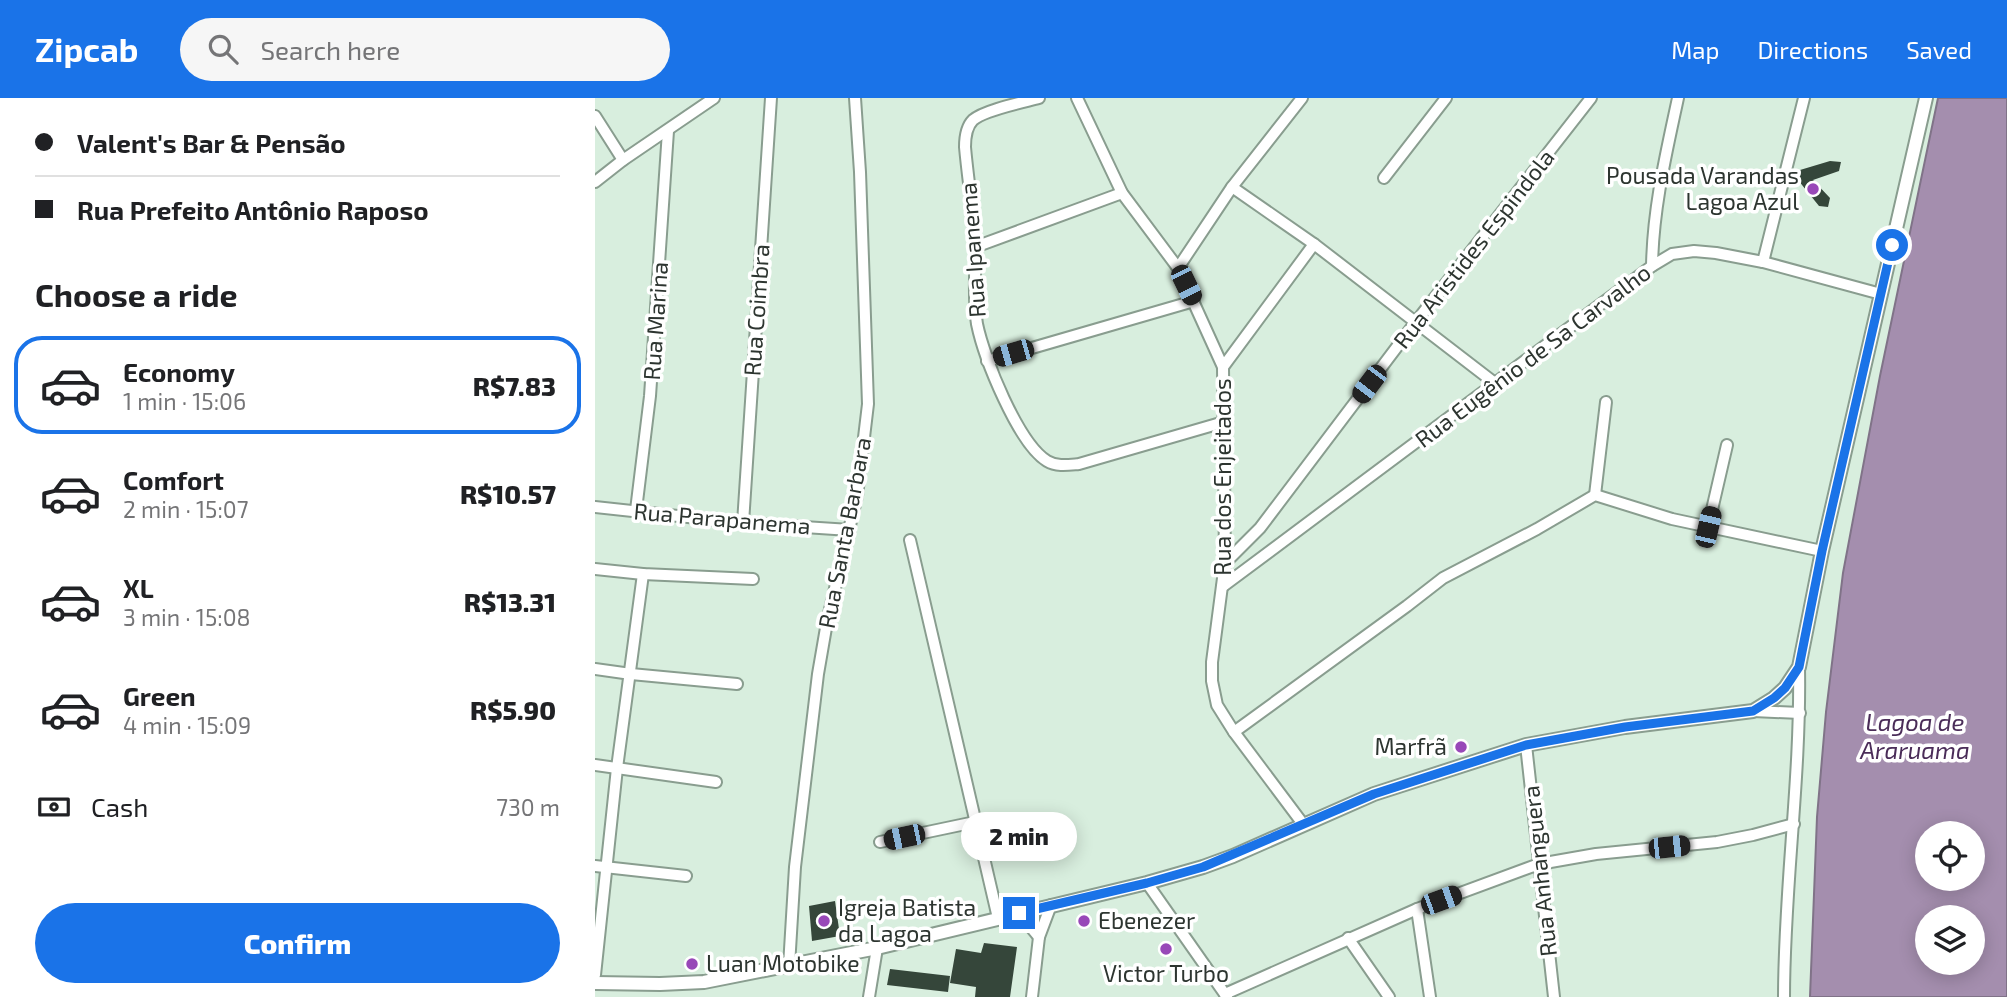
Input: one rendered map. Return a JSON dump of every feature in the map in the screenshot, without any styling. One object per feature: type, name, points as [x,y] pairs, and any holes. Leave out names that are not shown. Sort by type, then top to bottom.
[{"type":"street","points":[[595,182],[714,98]]},
{"type":"street","name":"Rua Coimbra","points":[[743,523],[771,98]]},
{"type":"street","name":"Rua Santa Barbara","points":[[789,966],[796,855],[818,674],[827,622],[850,530],[863,457],[868,404],[855,98]]},
{"type":"street","name":"Rua Ipanema","points":[[1039,98],[974,119],[965,136],[975,247],[977,323],[987,361],[1020,428],[1033,448],[1050,463],[1062,466],[1079,464],[1223,422]]},
{"type":"street","name":"Rua dos Enjeitados","points":[[1077,98],[1122,193],[1178,268],[1223,367],[1225,563],[1212,681],[1217,705],[1234,732],[1303,824]]},
{"type":"street","points":[[1178,268],[1232,187],[1302,98]]},
{"type":"street","points":[[1384,178],[1446,98]]},
{"type":"street","name":"Rua Aristides Espindola","points":[[1225,563],[1260,528],[1415,323],[1591,98]]},
{"type":"street","points":[[1652,266],[1658,192],[1678,98]]},
{"type":"street","points":[[1763,262],[1804,98]]},
{"type":"street","points":[[1784,997],[1784,948],[1800,713],[1799,667],[1822,551],[1926,98]]},
{"type":"street","points":[[595,116],[623,160]]},
{"type":"street","name":"Rua Marina","points":[[636,510],[650,396],[668,131]]},
{"type":"street","points":[[1232,187],[1314,244],[1496,384]]},
{"type":"street","points":[[975,247],[1122,193]]},
{"type":"street","points":[[1223,367],[1314,244]]},
{"type":"street","name":"Rua Eugênio de Sa Carvalho","points":[[1222,587],[1652,266],[1672,254],[1694,251],[1716,253],[1763,262],[1881,294]]},
{"type":"street","points":[[987,361],[1194,301]]},
{"type":"street","points":[[1595,495],[1606,402]]},
{"type":"street","points":[[1708,527],[1727,445]]},
{"type":"street","points":[[1234,732],[1443,578],[1538,529],[1595,495],[1672,519],[1822,551]]},
{"type":"street","name":"Rua Parapanema","points":[[595,506],[743,523],[850,530]]},
{"type":"street","points":[[910,540],[998,918]]},
{"type":"street","points":[[595,569],[753,579]]},
{"type":"street","points":[[595,975],[601,867],[631,674],[643,574]]},
{"type":"street","points":[[1753,711],[1785,688],[1799,667]]},
{"type":"street","points":[[595,669],[737,684]]},
{"type":"street","points":[[595,983],[704,982],[877,948],[1147,883],[1203,867],[1374,794],[1526,745],[1625,727],[1753,711],[1800,713]]},
{"type":"street","name":"Rua Anhanguera","points":[[1526,745],[1553,997]]},
{"type":"street","points":[[595,765],[716,782]]},
{"type":"street","points":[[880,842],[975,822]]},
{"type":"street","points":[[1147,883],[1226,995],[1417,909],[1539,864],[1596,854],[1717,842],[1794,824]]},
{"type":"street","points":[[601,867],[686,876]]},
{"type":"street","points":[[1032,997],[1039,937],[1051,905]]},
{"type":"street","points":[[1417,909],[1430,997]]},
{"type":"street","points":[[1019,913],[1039,937]]},
{"type":"street","points":[[1348,938],[1389,997]]},
{"type":"street","points":[[869,997],[877,948]]},
{"type":"water","name":"Lagoa de Araruama","points":[[1938,98],[2007,98],[2007,997],[1810,997],[1817,817],[1826,712],[1843,573],[1880,376]]},
{"type":"building","name":"Pousada Varandas Lagoa Azul","points":[[1830,161],[1841,162],[1839,171],[1813,180],[1830,198],[1828,207],[1819,206],[1798,180],[1800,170]]},
{"type":"building","name":"Igreja Batista da Lagoa","points":[[835,901],[840,936],[812,941],[809,906]]},
{"type":"building","points":[[984,943],[1017,947],[1010,997],[975,997],[976,987],[950,983],[956,949],[981,953]]},
{"type":"building","points":[[890,969],[950,976],[948,992],[887,985]]},
{"type":"place","name":"Pousada Varandas Lagoa Azul","points":[[1813,189]]},
{"type":"place","name":"Marfrã","points":[[1461,747]]},
{"type":"place","name":"Igreja Batista da Lagoa","points":[[824,921]]},
{"type":"place","name":"Ebenezer","points":[[1084,921]]},
{"type":"place","name":"Victor Turbo","points":[[1166,949]]},
{"type":"place","name":"Luan Motobike","points":[[692,964]]},
{"type":"route","points":[[1019,913],[1203,867],[1374,794],[1526,745],[1625,727],[1753,711],[1774,698],[1785,688],[1799,667],[1822,551],[1892,245]]}]
